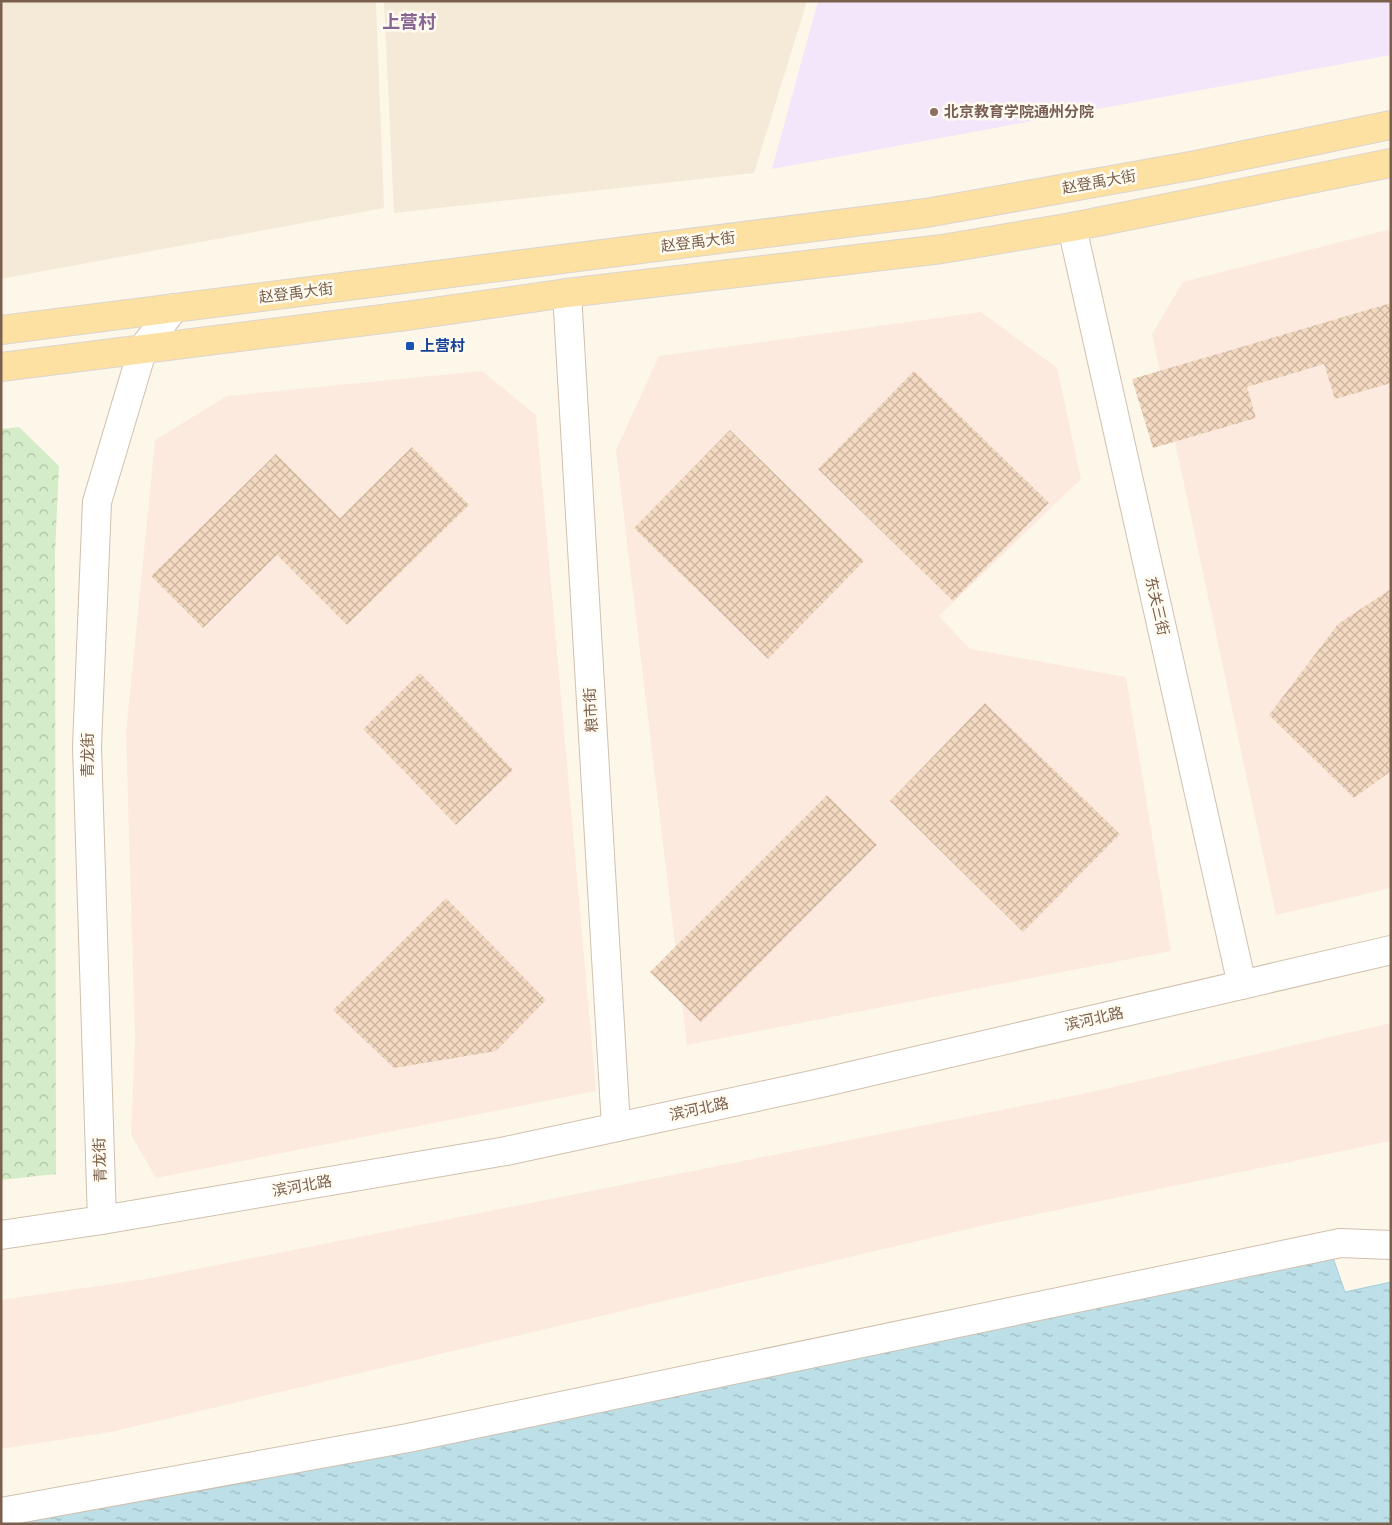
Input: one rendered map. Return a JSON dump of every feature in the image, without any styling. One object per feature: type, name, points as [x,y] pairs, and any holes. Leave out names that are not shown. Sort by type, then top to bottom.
[{"type":"main road","name":"赵登禹大街","points":[[1,330],[926,213],[1196,165],[1391,125]]},
{"type":"main road","points":[[1,366],[942,248],[1072,227],[1391,163]]},
{"type":"street","name":"东关三街","points":[[1072,227],[1242,985]]},
{"type":"street","name":"粮市街","points":[[567,294],[616,1127]]},
{"type":"street","name":"青龙街","points":[[102,1220],[87,746],[97,502],[143,348],[174,308]]},
{"type":"street","name":"滨河北路","points":[[1,1235],[102,1220],[506,1151],[821,1083],[1391,950]]},
{"type":"street","points":[[1,1512],[408,1438],[1340,1243],[1391,1245]]},
{"type":"shaded area","points":[[1,1],[376,1],[384,208],[1,279]]},
{"type":"shaded area","points":[[384,1],[807,1],[754,173],[394,213]]},
{"type":"shaded area","name":"北京教育学院通州分院","points":[[818,1],[1391,1],[1391,55],[772,169]]},
{"type":"shaded area","points":[[1391,229],[1391,888],[1276,915],[1152,334],[1183,282]]},
{"type":"shaded area","points":[[981,312],[1057,368],[1081,479],[939,616],[970,649],[1126,677],[1171,951],[687,1045],[616,450],[659,356]]},
{"type":"shaded area","points":[[482,371],[536,415],[596,1091],[156,1178],[131,1135],[135,1038],[126,733],[155,440],[227,396]]},
{"type":"shaded area","points":[[1391,1023],[1391,1141],[985,1225],[111,1432],[1,1449],[1,1300],[146,1279],[1087,1093]]},
{"type":"green space","points":[[19,427],[59,466],[55,553],[56,1174],[1,1180],[1,429]]},
{"type":"water","points":[[1332,1255],[1345,1292],[1391,1282],[1391,1524],[1,1524],[239,1484]]},
{"type":"building","points":[[1391,303],[1391,383],[1335,399],[1324,364],[1247,387],[1256,418],[1153,448],[1132,379]]},
{"type":"building","points":[[914,371],[1049,503],[953,601],[818,469]]},
{"type":"building","points":[[730,430],[864,561],[768,659],[634,528]]},
{"type":"building","points":[[412,447],[469,505],[347,625],[277,555],[203,628],[151,576],[276,454],[340,518]]},
{"type":"building","points":[[1391,589],[1391,771],[1354,798],[1269,715],[1338,624]]},
{"type":"building","points":[[420,673],[513,770],[456,825],[363,729]]},
{"type":"building","points":[[985,703],[1120,834],[1023,932],[890,801]]},
{"type":"building","points":[[827,795],[877,845],[701,1022],[650,972]]},
{"type":"building","points":[[446,898],[546,1000],[496,1051],[394,1068],[333,1010]]},
{"type":"place","name":"北京教育学院通州分院","points":[[934,112]]},
{"type":"place","name":"上营村","points":[[410,346]]},
{"type":"district","name":"上营村","points":[[409,22]]}]
